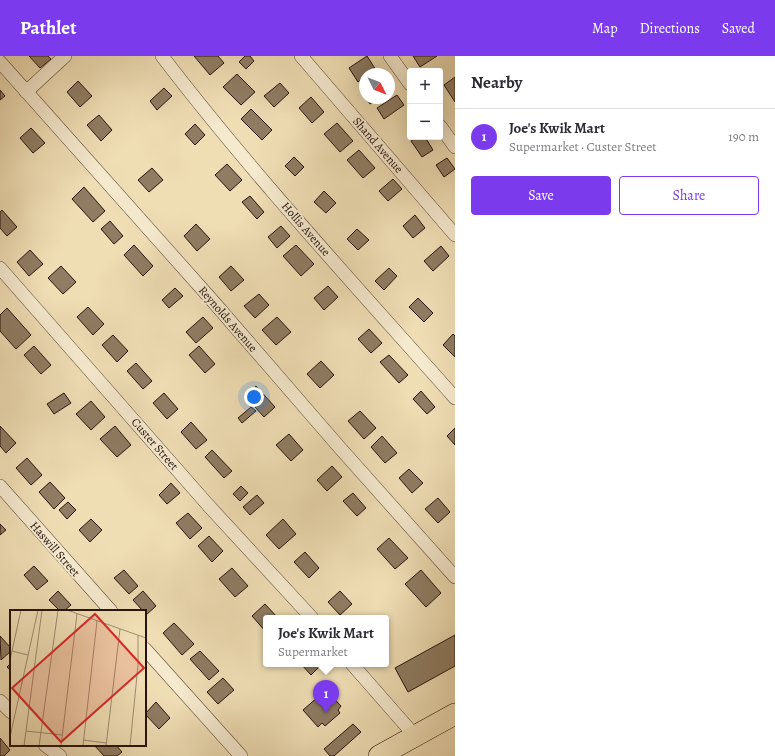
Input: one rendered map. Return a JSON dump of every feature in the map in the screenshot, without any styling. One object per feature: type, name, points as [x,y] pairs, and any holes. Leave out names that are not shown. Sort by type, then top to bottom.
[{"type":"main road","points":[[379,756],[455,714]]},
{"type":"street","points":[[26,92],[65,56]]},
{"type":"street","name":"Hollis Avenue","points":[[162,56],[192,95],[283,202],[455,398]]},
{"type":"street","name":"Shand Avenue","points":[[300,56],[455,235]]},
{"type":"street","points":[[390,56],[407,80]]},
{"type":"street","name":"Reynolds Avenue","points":[[0,62],[455,577]]},
{"type":"street","points":[[443,130],[455,147]]},
{"type":"street","name":"Custer Street","points":[[0,268],[208,505],[309,615]]},
{"type":"street","name":"Haswill Street","points":[[0,486],[109,610]]},
{"type":"street","points":[[146,650],[240,756]]},
{"type":"street","points":[[355,667],[415,736]]},
{"type":"street","points":[[0,701],[10,711]]},
{"type":"street","points":[[46,746],[60,756]]},
{"type":"building","points":[[29,56],[48,56],[51,59],[40,68]]},
{"type":"building","points":[[194,56],[218,56],[224,63],[210,75]]},
{"type":"building","points":[[245,56],[250,56],[254,61],[246,69],[239,62]]},
{"type":"building","points":[[367,56],[375,68],[359,68],[358,82],[349,68]]},
{"type":"building","points":[[413,56],[437,56],[420,67]]},
{"type":"building","points":[[237,74],[255,92],[241,105],[223,87]]},
{"type":"building","points":[[455,77],[455,102],[444,85]]},
{"type":"building","points":[[78,81],[92,96],[80,107],[67,92]]},
{"type":"building","points":[[280,83],[289,93],[274,107],[264,96]]},
{"type":"building","points":[[164,88],[172,96],[157,110],[150,101]]},
{"type":"building","points":[[0,90],[5,96],[0,100]]},
{"type":"building","points":[[397,95],[404,105],[384,119],[377,108],[383,104],[395,104],[395,96]]},
{"type":"building","points":[[311,97],[324,112],[312,123],[299,108]]},
{"type":"building","points":[[251,109],[272,130],[262,140],[241,119]]},
{"type":"building","points":[[99,115],[112,130],[101,141],[87,125]]},
{"type":"building","points":[[337,123],[353,141],[340,152],[324,134]]},
{"type":"building","points":[[195,124],[205,135],[195,145],[185,134]]},
{"type":"building","points":[[31,128],[45,143],[33,153],[20,138]]},
{"type":"building","points":[[427,140],[433,150],[422,157],[411,141]]},
{"type":"building","points":[[359,150],[375,168],[363,178],[347,160]]},
{"type":"building","points":[[294,157],[304,167],[295,176],[285,166]]},
{"type":"building","points":[[447,158],[455,169],[444,177],[436,165]]},
{"type":"building","points":[[227,164],[242,180],[230,191],[215,175]]},
{"type":"building","points":[[152,168],[163,180],[149,192],[138,180]]},
{"type":"building","points":[[393,179],[402,189],[388,201],[379,191]]},
{"type":"building","points":[[84,187],[105,211],[93,222],[72,199]]},
{"type":"building","points":[[324,191],[336,203],[326,213],[314,202]]},
{"type":"building","points":[[250,196],[264,212],[257,219],[242,202]]},
{"type":"building","points":[[2,210],[17,227],[7,236],[0,228],[0,212]]},
{"type":"building","points":[[415,215],[425,228],[413,238],[403,226]]},
{"type":"building","points":[[110,221],[123,236],[114,244],[101,229]]},
{"type":"building","points":[[196,224],[210,239],[197,251],[184,236]]},
{"type":"building","points":[[281,226],[290,236],[277,248],[268,237]]},
{"type":"building","points":[[357,229],[369,240],[358,250],[347,239]]},
{"type":"building","points":[[134,245],[153,266],[143,276],[124,255]]},
{"type":"building","points":[[296,245],[314,264],[301,276],[283,256]]},
{"type":"building","points":[[441,246],[449,256],[433,271],[424,261]]},
{"type":"building","points":[[30,250],[43,264],[29,276],[17,262]]},
{"type":"building","points":[[61,266],[76,282],[63,294],[48,278]]},
{"type":"building","points":[[231,266],[244,280],[231,291],[219,277]]},
{"type":"building","points":[[389,268],[397,276],[384,290],[375,281]]},
{"type":"building","points":[[328,286],[338,297],[324,310],[314,298]]},
{"type":"building","points":[[175,288],[183,296],[169,308],[162,300]]},
{"type":"building","points":[[259,294],[269,305],[255,318],[244,306]]},
{"type":"building","points":[[418,298],[433,313],[424,322],[409,307]]},
{"type":"building","points":[[88,307],[104,324],[93,335],[77,317]]},
{"type":"building","points":[[7,308],[31,335],[16,349],[0,331],[0,315]]},
{"type":"building","points":[[203,317],[213,328],[196,343],[186,332]]},
{"type":"building","points":[[277,317],[291,332],[276,345],[262,330]]},
{"type":"building","points":[[369,329],[382,343],[371,353],[358,339]]},
{"type":"building","points":[[453,334],[455,336],[455,357],[443,345]]},
{"type":"building","points":[[113,335],[128,351],[117,362],[102,345]]},
{"type":"building","points":[[34,346],[51,365],[41,374],[24,355]]},
{"type":"building","points":[[199,346],[215,364],[205,373],[189,355]]},
{"type":"building","points":[[389,355],[408,375],[399,383],[380,362]]},
{"type":"building","points":[[321,361],[334,375],[320,388],[307,374]]},
{"type":"building","points":[[136,363],[152,381],[143,389],[127,371]]},
{"type":"building","points":[[256,386],[275,407],[264,417],[245,396]]},
{"type":"building","points":[[421,391],[435,407],[427,414],[413,399]]},
{"type":"building","points":[[64,393],[71,403],[54,414],[47,404]]},
{"type":"building","points":[[164,393],[178,409],[167,419],[153,403]]},
{"type":"building","points":[[91,401],[105,417],[91,430],[76,414]]},
{"type":"building","points":[[251,407],[256,411],[242,423],[238,418]]},
{"type":"building","points":[[360,411],[376,428],[364,439],[348,421]]},
{"type":"building","points":[[191,422],[207,440],[196,449],[181,432]]},
{"type":"building","points":[[0,426],[16,443],[6,453],[0,446]]},
{"type":"building","points":[[115,426],[131,445],[117,457],[100,439]]},
{"type":"building","points":[[455,428],[455,445],[447,436]]},
{"type":"building","points":[[289,434],[303,450],[291,461],[276,445]]},
{"type":"building","points":[[382,436],[397,453],[385,463],[371,447]]},
{"type":"building","points":[[212,450],[232,471],[224,478],[205,457]]},
{"type":"building","points":[[27,458],[42,475],[31,485],[16,468]]},
{"type":"building","points":[[332,466],[342,477],[327,491],[317,480]]},
{"type":"building","points":[[409,469],[423,483],[412,493],[399,478]]},
{"type":"building","points":[[50,482],[65,498],[54,509],[39,492]]},
{"type":"building","points":[[171,483],[180,493],[167,504],[159,495]]},
{"type":"building","points":[[241,486],[248,493],[240,501],[233,494]]},
{"type":"building","points":[[353,493],[366,508],[357,516],[343,501]]},
{"type":"building","points":[[257,495],[264,503],[250,515],[243,507]]},
{"type":"building","points":[[438,498],[450,512],[438,523],[425,509]]},
{"type":"building","points":[[68,502],[76,510],[67,519],[59,510]]},
{"type":"building","points":[[188,513],[202,528],[190,539],[176,523]]},
{"type":"building","points":[[91,519],[102,530],[90,542],[79,530]]},
{"type":"building","points":[[283,519],[296,534],[279,549],[266,535]]},
{"type":"building","points":[[0,524],[6,530],[0,535]]},
{"type":"building","points":[[209,536],[223,551],[212,562],[198,546]]},
{"type":"building","points":[[389,538],[408,558],[395,569],[377,549]]},
{"type":"building","points":[[305,552],[319,568],[309,578],[294,562]]},
{"type":"building","points":[[34,566],[48,581],[37,590],[24,575]]},
{"type":"building","points":[[232,568],[248,586],[235,597],[219,579]]},
{"type":"building","points":[[124,570],[138,586],[129,594],[114,578]]},
{"type":"building","points":[[421,570],[441,593],[426,607],[405,584]]},
{"type":"building","points":[[58,591],[71,605],[65,610],[59,610],[49,600]]},
{"type":"building","points":[[143,591],[156,606],[146,615],[146,610],[142,610],[133,600]]},
{"type":"building","points":[[340,591],[352,604],[340,615],[328,602]]},
{"type":"building","points":[[265,604],[275,615],[263,615],[263,629],[252,616]]},
{"type":"building","points":[[174,623],[194,644],[182,655],[163,633]]},
{"type":"building","points":[[455,635],[455,666],[408,692],[395,668]]},
{"type":"building","points":[[0,636],[10,647],[10,652],[1,660]]},
{"type":"building","points":[[200,651],[219,671],[209,680],[190,659]]},
{"type":"building","points":[[304,667],[319,667],[311,675]]},
{"type":"building","points":[[223,678],[234,690],[218,704],[207,692]]},
{"type":"building","points":[[326,690],[341,706],[338,710],[340,713],[325,726],[322,723],[318,727],[303,710]]},
{"type":"building","points":[[156,702],[170,718],[159,729],[146,715],[146,713]]},
{"type":"building","points":[[353,724],[361,732],[334,756],[330,756],[324,749]]},
{"type":"building","points":[[0,738],[10,750],[4,756],[0,756]]},
{"type":"building","points":[[95,746],[117,746],[122,752],[117,756],[104,756]]},
{"type":"place","name":"Joe's Kwik Mart","points":[[326,713]]}]
